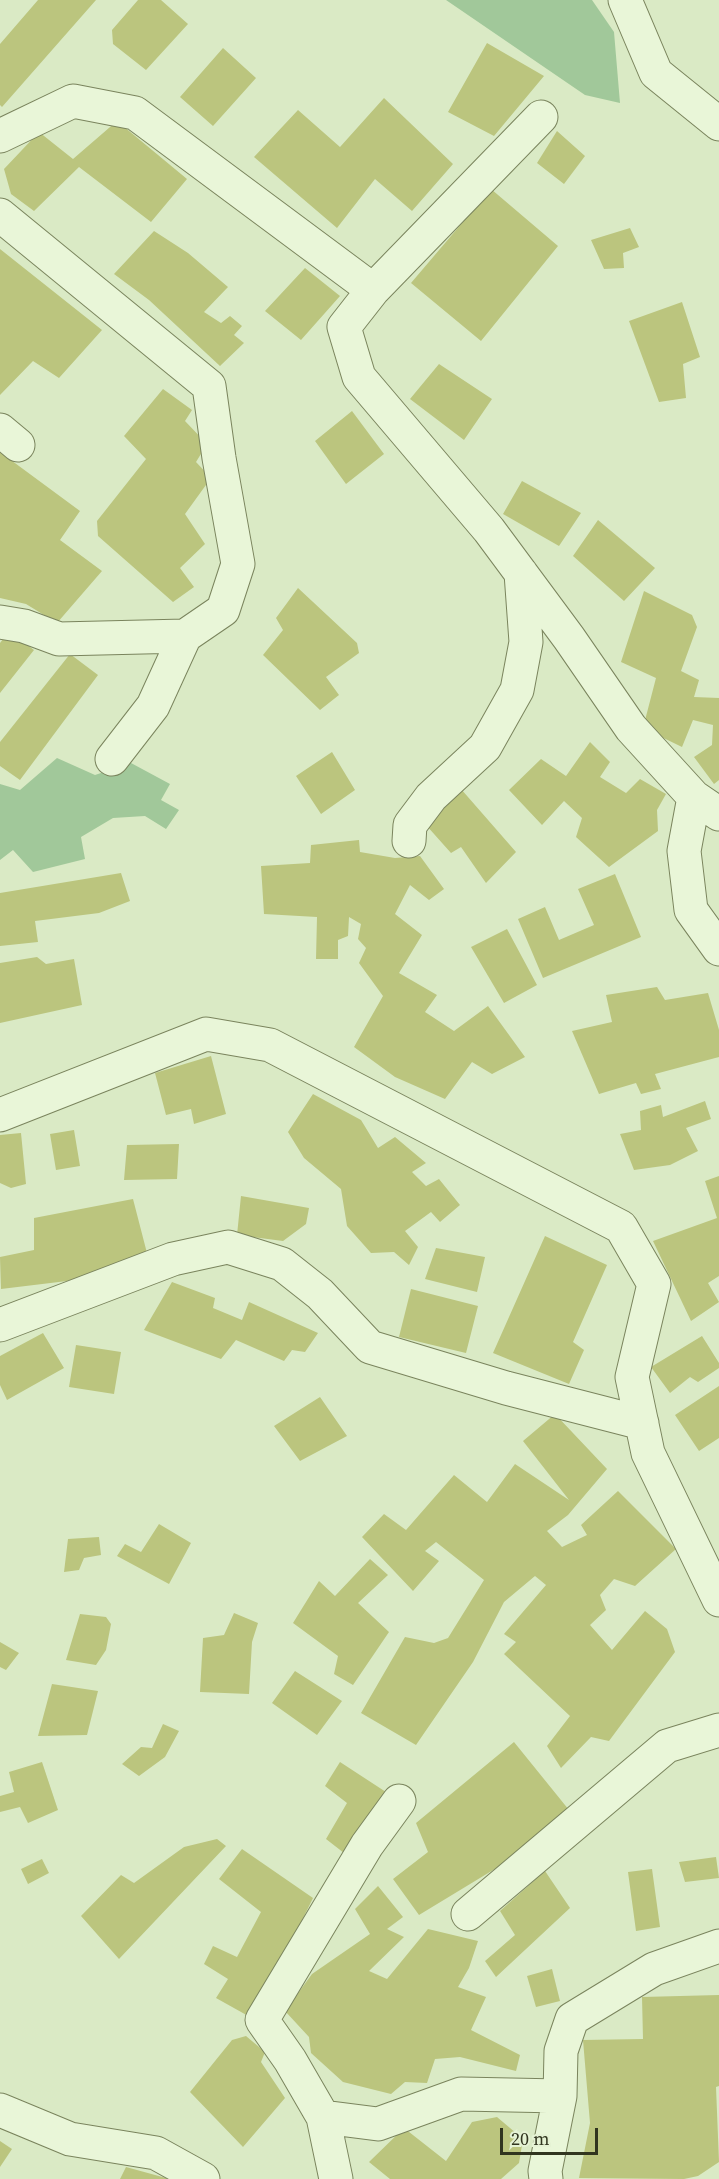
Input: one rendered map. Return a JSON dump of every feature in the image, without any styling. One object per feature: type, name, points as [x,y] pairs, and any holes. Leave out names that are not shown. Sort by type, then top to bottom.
[{"type":"street","points":[[625,0],[656,72],[719,124]]},
{"type":"street","points":[[0,136],[73,101],[135,113],[373,290]]},
{"type":"street","points":[[541,117],[373,290],[344,327],[359,377],[489,530],[569,638],[631,728],[707,805],[684,851],[691,910],[719,949]]},
{"type":"street","points":[[0,215],[209,386],[238,564],[223,610],[185,636],[153,706],[112,759]]},
{"type":"street","points":[[410,841],[410,825],[431,797],[485,747],[518,690],[526,642],[521,573]]},
{"type":"street","points":[[0,622],[24,626],[59,639],[185,636]]},
{"type":"street","points":[[0,1115],[206,1034],[270,1045],[621,1227],[654,1284],[632,1377],[648,1453],[717,1590]]},
{"type":"street","points":[[0,1325],[173,1259],[228,1247],[282,1264],[320,1294],[370,1347],[506,1388],[642,1423]]},
{"type":"street","points":[[468,1914],[667,1746],[719,1730]]},
{"type":"street","points":[[336,2179],[323,2117],[290,2060],[262,2020],[367,1845],[399,1801]]},
{"type":"street","points":[[546,2179],[545,2171],[560,2096],[561,2051],[572,2019],[654,1969],[719,1946]]},
{"type":"street","points":[[323,2117],[378,2124],[461,2094],[560,2096]]},
{"type":"street","points":[[0,2110],[70,2139],[156,2152],[202,2179]]},
{"type":"green space","points":[[446,0],[592,0],[614,32],[620,103],[585,95]]},
{"type":"green space","points":[[57,758],[95,775],[131,763],[170,784],[161,800],[179,810],[166,829],[145,816],[113,818],[81,837],[85,859],[33,872],[13,850],[0,860],[0,784],[20,790]]},
{"type":"building","points":[[38,0],[96,0],[2,107],[0,105],[0,44]]},
{"type":"building","points":[[138,0],[161,0],[188,24],[146,70],[113,44],[112,30]]},
{"type":"building","points":[[487,43],[544,76],[494,136],[448,112]]},
{"type":"building","points":[[223,48],[256,78],[213,126],[180,97]]},
{"type":"building","points":[[384,98],[453,164],[412,211],[375,179],[337,228],[254,157],[298,110],[340,147]]},
{"type":"building","points":[[117,121],[187,179],[151,222],[79,167],[34,211],[11,194],[4,169],[39,132],[73,159]]},
{"type":"building","points":[[557,131],[585,156],[564,184],[537,163]]},
{"type":"building","points":[[491,189],[558,246],[481,341],[411,283]]},
{"type":"building","points":[[630,228],[639,247],[623,253],[624,268],[604,269],[591,240]]},
{"type":"building","points":[[154,231],[188,253],[228,287],[204,312],[221,323],[230,316],[242,326],[234,335],[244,343],[220,366],[149,300],[114,274]]},
{"type":"building","points":[[0,249],[102,330],[59,378],[33,361],[0,395]]},
{"type":"building","points":[[305,268],[340,296],[301,340],[265,311]]},
{"type":"building","points":[[682,302],[700,357],[683,364],[686,398],[659,402],[629,321]]},
{"type":"building","points":[[439,364],[492,399],[464,440],[410,399]]},
{"type":"building","points":[[163,389],[192,410],[185,421],[207,444],[196,462],[211,478],[185,514],[205,544],[180,568],[194,587],[173,602],[98,536],[97,521],[146,459],[124,436]]},
{"type":"building","points":[[352,411],[384,454],[346,484],[315,441]]},
{"type":"building","points":[[0,452],[80,511],[60,540],[102,571],[57,623],[26,604],[0,598]]},
{"type":"building","points":[[522,481],[581,513],[559,546],[503,514]]},
{"type":"building","points":[[598,520],[655,568],[624,601],[573,556]]},
{"type":"building","points":[[298,588],[357,643],[359,653],[326,677],[339,695],[320,710],[263,655],[283,630],[276,618]]},
{"type":"building","points":[[644,591],[692,615],[697,627],[681,671],[699,680],[694,697],[719,698],[719,780],[714,784],[694,757],[712,745],[713,725],[693,720],[682,747],[643,728],[656,678],[621,662]]},
{"type":"building","points":[[9,631],[34,650],[0,693],[0,643]]},
{"type":"building","points":[[70,654],[98,675],[20,780],[0,766],[0,742]]},
{"type":"building","points":[[590,742],[610,762],[600,777],[626,793],[640,779],[666,794],[657,810],[658,831],[609,867],[576,837],[582,818],[564,801],[542,825],[509,790],[541,759],[566,776]]},
{"type":"building","points":[[332,752],[355,790],[321,814],[296,776]]},
{"type":"building","points":[[461,789],[516,852],[486,883],[461,847],[451,853],[426,825]]},
{"type":"building","points":[[359,840],[360,852],[395,858],[420,856],[444,889],[429,900],[410,885],[395,914],[422,935],[399,973],[437,995],[425,1012],[454,1031],[488,1006],[525,1057],[492,1074],[472,1062],[445,1099],[395,1077],[354,1047],[383,996],[359,963],[366,948],[358,939],[361,924],[349,917],[348,936],[338,940],[338,959],[316,959],[317,917],[264,914],[261,866],[310,863],[311,845]]},
{"type":"building","points":[[121,873],[130,901],[99,913],[35,921],[38,942],[0,946],[0,893]]},
{"type":"building","points":[[615,874],[641,937],[543,978],[518,919],[545,907],[559,940],[594,925],[578,889]]},
{"type":"building","points":[[507,929],[537,985],[504,1003],[471,947]]},
{"type":"building","points":[[37,957],[46,964],[74,959],[82,1005],[0,1023],[0,963]]},
{"type":"building","points":[[657,987],[665,1000],[708,993],[719,1030],[719,1057],[655,1074],[661,1089],[641,1094],[636,1083],[599,1094],[572,1031],[612,1022],[606,995]]},
{"type":"building","points":[[211,1056],[226,1114],[194,1124],[191,1109],[166,1115],[155,1073]]},
{"type":"building","points":[[313,1094],[361,1120],[378,1148],[395,1137],[426,1163],[412,1172],[426,1186],[439,1179],[460,1205],[440,1222],[431,1212],[405,1231],[418,1247],[409,1265],[394,1252],[371,1253],[347,1226],[341,1189],[304,1158],[288,1132]]},
{"type":"building","points":[[705,1101],[711,1119],[686,1128],[698,1151],[670,1165],[634,1170],[620,1134],[641,1130],[640,1111],[661,1105],[663,1117]]},
{"type":"building","points":[[74,1130],[80,1166],[56,1170],[50,1134]]},
{"type":"building","points":[[21,1133],[26,1184],[11,1188],[0,1183],[0,1135]]},
{"type":"building","points":[[179,1144],[177,1179],[124,1180],[127,1145]]},
{"type":"building","points":[[719,1176],[719,1276],[708,1283],[719,1302],[691,1321],[653,1241],[717,1218],[705,1181]]},
{"type":"building","points":[[241,1196],[309,1208],[306,1224],[283,1241],[237,1235]]},
{"type":"building","points":[[133,1199],[148,1257],[67,1281],[1,1289],[0,1257],[34,1250],[34,1218]]},
{"type":"building","points":[[545,1236],[607,1265],[573,1342],[584,1350],[569,1384],[493,1353]]},
{"type":"building","points":[[436,1248],[485,1257],[477,1292],[425,1279]]},
{"type":"building","points":[[172,1282],[215,1298],[213,1308],[242,1320],[249,1302],[318,1333],[305,1352],[292,1350],[284,1361],[236,1340],[221,1359],[144,1330]]},
{"type":"building","points":[[411,1289],[478,1306],[466,1353],[399,1337]]},
{"type":"building","points":[[43,1333],[64,1368],[7,1400],[0,1385],[0,1356]]},
{"type":"building","points":[[702,1336],[719,1363],[719,1368],[698,1382],[690,1377],[670,1393],[651,1367]]},
{"type":"building","points":[[76,1345],[121,1352],[114,1394],[69,1387]]},
{"type":"building","points":[[719,1386],[719,1438],[699,1451],[675,1415]]},
{"type":"building","points":[[320,1397],[347,1436],[300,1461],[274,1426]]},
{"type":"building","points":[[555,1414],[607,1469],[568,1515],[547,1531],[562,1547],[587,1535],[581,1525],[618,1491],[676,1549],[635,1586],[614,1579],[600,1595],[606,1610],[590,1625],[612,1650],[645,1611],[667,1629],[675,1652],[609,1741],[591,1737],[561,1768],[547,1746],[570,1716],[504,1654],[516,1642],[504,1634],[546,1585],[535,1576],[504,1602],[473,1662],[416,1745],[361,1713],[405,1637],[434,1643],[448,1638],[484,1580],[436,1542],[425,1551],[439,1561],[413,1591],[362,1537],[384,1514],[406,1530],[454,1475],[487,1502],[515,1464],[569,1500],[523,1441]]},
{"type":"building","points":[[159,1524],[191,1543],[169,1584],[117,1556],[125,1544],[141,1552]]},
{"type":"building","points":[[99,1537],[101,1555],[84,1558],[79,1570],[64,1572],[68,1539]]},
{"type":"building","points":[[370,1559],[388,1575],[358,1603],[389,1632],[353,1685],[334,1674],[338,1656],[293,1623],[319,1581],[335,1596]]},
{"type":"building","points":[[234,1613],[258,1623],[252,1642],[249,1694],[200,1692],[203,1638],[224,1635]]},
{"type":"building","points":[[80,1614],[106,1617],[111,1624],[106,1650],[96,1665],[66,1660]]},
{"type":"building","points":[[0,1642],[19,1653],[6,1670],[0,1667]]},
{"type":"building","points":[[295,1671],[342,1701],[317,1735],[272,1703]]},
{"type":"building","points":[[52,1684],[98,1691],[87,1735],[38,1736]]},
{"type":"building","points":[[163,1724],[179,1731],[165,1757],[139,1776],[122,1764],[141,1747],[152,1748]]},
{"type":"building","points":[[514,1742],[569,1810],[508,1861],[419,1915],[393,1879],[428,1852],[416,1823]]},
{"type":"building","points":[[42,1762],[58,1810],[28,1823],[20,1807],[0,1812],[0,1796],[14,1792],[9,1772]]},
{"type":"building","points":[[340,1762],[389,1794],[344,1853],[326,1839],[347,1803],[325,1786]]},
{"type":"building","points":[[217,1839],[226,1846],[119,1959],[81,1916],[121,1875],[134,1883],[184,1847]]},
{"type":"building","points":[[242,1849],[313,1898],[272,1981],[250,2017],[216,1998],[228,1979],[204,1964],[213,1946],[237,1957],[261,1912],[219,1879]]},
{"type":"building","points":[[716,1857],[719,1878],[685,1882],[679,1862]]},
{"type":"building","points":[[42,1859],[49,1873],[28,1884],[21,1869]]},
{"type":"building","points":[[652,1869],[660,1927],[636,1931],[628,1872]]},
{"type":"building","points":[[545,1871],[570,1908],[496,1977],[485,1961],[515,1935],[500,1911]]},
{"type":"building","points":[[378,1886],[403,1917],[387,1929],[404,1937],[369,1971],[387,1979],[428,1929],[478,1941],[469,1968],[458,1987],[486,1997],[471,2030],[520,2055],[516,2071],[460,2057],[435,2059],[427,2083],[405,2082],[391,2094],[343,2082],[311,2053],[309,2037],[285,2011],[312,1974],[370,1934],[355,1909]]},
{"type":"building","points":[[552,1969],[560,2001],[536,2007],[527,1976]]},
{"type":"building","points":[[719,1995],[719,2086],[716,2087],[719,2162],[698,2176],[684,2179],[579,2178],[590,2123],[583,2040],[643,2039],[642,1997]]},
{"type":"building","points":[[246,2036],[265,2052],[261,2062],[285,2098],[243,2147],[190,2092],[232,2040]]},
{"type":"building","points":[[497,2117],[523,2139],[519,2163],[501,2179],[390,2179],[369,2162],[404,2128],[446,2161],[472,2122]]},
{"type":"building","points":[[0,2141],[12,2149],[0,2167]]},
{"type":"building","points":[[126,2167],[166,2178],[166,2179],[120,2179]]}]
